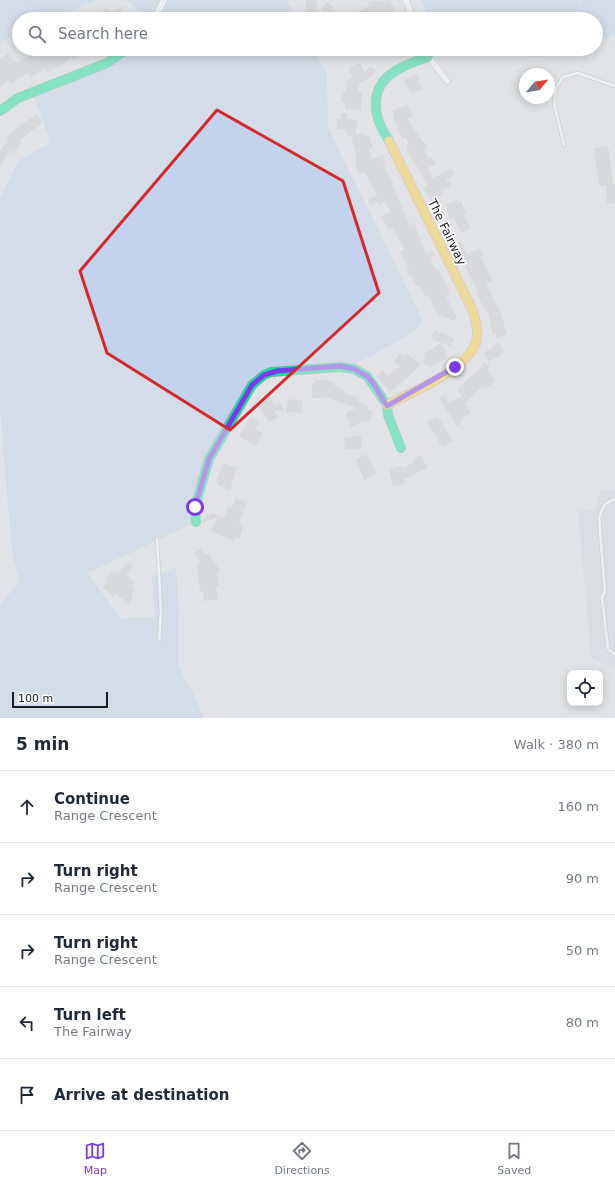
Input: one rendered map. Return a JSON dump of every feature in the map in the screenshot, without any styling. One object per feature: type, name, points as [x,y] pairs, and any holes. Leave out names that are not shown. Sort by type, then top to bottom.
[{"type":"street","points":[[158,12],[164,0]]},
{"type":"street","points":[[406,0],[410,12]]},
{"type":"street","points":[[0,111],[18,98],[107,63],[117,56]]},
{"type":"street","name":"The Fairway","points":[[387,406],[455,367],[468,356],[474,347],[477,336],[477,323],[473,311],[378,119],[376,106],[378,88],[398,67],[420,56]]},
{"type":"street","points":[[429,56],[447,81]]},
{"type":"street","points":[[196,522],[195,507],[209,459],[252,385],[264,375],[277,371],[340,366],[354,369],[367,376],[387,406],[388,415],[401,448]]},
{"type":"lane","points":[[564,145],[554,103],[556,88],[563,78],[578,73],[615,86]]},
{"type":"lane","points":[[615,499],[608,501],[602,508],[599,518],[605,592],[602,597],[608,649],[615,655]]},
{"type":"lane","points":[[157,540],[161,612],[159,640]]},
{"type":"path","points":[[576,0],[577,12]]},
{"type":"highlighted area","points":[[217,110],[343,181],[379,293],[230,430],[107,353],[80,271]]},
{"type":"shaded area","points":[[0,0],[96,0],[68,12],[12,12],[12,36],[0,42]]},
{"type":"shaded area","points":[[126,0],[286,0],[293,12],[141,12]]},
{"type":"shaded area","points":[[422,0],[615,0],[615,36],[603,39],[603,12],[426,12]]},
{"type":"shaded area","points":[[112,56],[318,56],[327,74],[328,127],[423,321],[413,333],[359,362],[340,367],[277,371],[260,378],[209,459],[196,522],[88,573],[120,618],[155,617],[152,576],[176,567],[179,615],[179,667],[204,718],[0,718],[0,604],[20,582],[12,553],[0,409],[0,198],[18,161],[51,142],[32,93]]},
{"type":"shaded area","points":[[615,489],[615,668],[591,658],[578,511],[595,510],[600,491]]},
{"type":"building","points":[[306,0],[317,0],[316,12],[305,12]]},
{"type":"building","points":[[376,0],[376,2],[390,0],[396,12],[360,12],[369,6],[367,2]]},
{"type":"building","points":[[327,2],[334,7],[330,12],[325,12],[321,9]]},
{"type":"building","points":[[120,7],[123,11],[121,12],[114,12]]},
{"type":"building","points":[[107,8],[110,12],[103,12]]},
{"type":"building","points":[[9,53],[15,63],[29,56],[78,56],[73,60],[72,57],[64,64],[47,72],[45,68],[31,77],[28,73],[10,84],[8,80],[0,87],[0,59]]},
{"type":"building","points":[[359,63],[365,73],[370,66],[376,70],[373,75],[359,84],[358,92],[362,92],[361,110],[345,109],[345,102],[342,102],[343,91],[346,92],[347,81],[353,77],[349,69]]},
{"type":"building","points":[[417,74],[422,89],[411,93],[404,79]]},
{"type":"building","points":[[407,104],[413,116],[408,119],[427,147],[424,149],[428,158],[431,156],[436,164],[427,168],[433,178],[452,168],[455,174],[445,180],[451,182],[449,187],[441,190],[443,194],[438,197],[443,205],[436,209],[423,188],[427,186],[420,171],[406,150],[408,149],[406,146],[409,145],[406,137],[402,138],[393,117],[392,111]]},
{"type":"building","points":[[341,113],[347,113],[347,119],[357,120],[356,135],[364,133],[364,136],[369,135],[373,148],[369,149],[372,159],[383,155],[386,164],[383,165],[394,184],[392,185],[410,225],[414,223],[426,253],[432,250],[435,255],[430,258],[436,270],[438,269],[450,294],[446,296],[457,318],[452,321],[438,315],[429,296],[426,297],[419,285],[417,286],[407,271],[409,270],[400,252],[405,250],[392,228],[388,230],[382,216],[391,212],[385,201],[379,205],[377,201],[370,205],[368,200],[377,195],[364,172],[359,174],[355,165],[357,164],[355,157],[357,157],[351,136],[348,136],[346,130],[337,129],[337,119],[341,119]]},
{"type":"building","points":[[37,114],[43,122],[19,141],[21,143],[13,153],[11,151],[0,165],[0,151],[8,141],[6,139],[13,131]]},
{"type":"building","points":[[608,146],[613,184],[615,184],[615,203],[607,204],[606,185],[599,186],[594,149]]},
{"type":"building","points":[[457,200],[458,202],[461,201],[466,213],[463,214],[471,228],[462,233],[453,218],[450,219],[445,204]]},
{"type":"building","points":[[461,241],[467,254],[479,248],[483,256],[481,257],[493,281],[486,284],[501,314],[507,334],[497,338],[495,334],[493,335],[488,311],[486,312],[477,295],[479,294],[454,245]]},
{"type":"building","points":[[434,330],[454,338],[451,346],[431,339]]},
{"type":"building","points":[[441,343],[447,353],[445,354],[447,358],[430,368],[428,364],[426,366],[422,359],[426,357],[424,354]]},
{"type":"building","points":[[498,343],[504,352],[489,362],[483,353]]},
{"type":"building","points":[[400,353],[404,356],[406,353],[420,364],[408,378],[389,392],[376,376],[383,371],[387,376],[400,366],[394,361]]},
{"type":"building","points":[[482,362],[489,364],[488,372],[495,381],[485,389],[483,386],[465,403],[471,413],[461,419],[463,422],[457,426],[439,398],[445,395],[449,403],[462,396],[457,391],[459,389],[458,388],[482,366]]},
{"type":"building","points":[[315,380],[327,380],[334,383],[335,386],[345,390],[344,393],[358,398],[357,401],[368,406],[366,409],[373,412],[368,423],[363,421],[351,427],[345,413],[356,408],[324,396],[324,398],[312,398],[312,383],[315,383]]},
{"type":"building","points":[[271,397],[275,405],[279,402],[285,411],[274,410],[278,417],[269,422],[259,407],[263,404],[262,402]]},
{"type":"building","points":[[288,399],[303,401],[302,413],[286,412]]},
{"type":"building","points":[[250,417],[259,422],[255,429],[263,433],[255,446],[239,436]]},
{"type":"building","points":[[438,417],[453,441],[442,447],[427,422]]},
{"type":"building","points":[[361,436],[362,448],[345,450],[344,437]]},
{"type":"building","points":[[366,454],[377,473],[364,480],[356,460]]},
{"type":"building","points":[[421,455],[427,468],[404,479],[405,484],[393,487],[389,469],[401,466],[401,469],[415,462],[414,459]]},
{"type":"building","points":[[223,463],[237,468],[230,490],[217,485],[218,483],[216,482]]},
{"type":"building","points":[[235,498],[247,502],[239,523],[243,526],[239,539],[236,537],[234,541],[211,531],[218,517],[202,523],[202,519],[213,513],[224,518],[228,506],[232,508]]},
{"type":"building","points":[[201,549],[205,555],[209,553],[220,571],[217,573],[219,586],[216,586],[218,600],[204,601],[203,591],[200,592],[197,565],[200,563],[194,553]]},
{"type":"building","points":[[128,563],[133,566],[126,574],[135,582],[131,587],[135,590],[131,595],[133,597],[128,604],[116,594],[114,597],[103,588],[107,582],[105,580],[114,570],[117,573]]},
{"type":"traffic: fast","points":[[0,111],[18,98],[107,63],[117,56]]},
{"type":"traffic: fast","points":[[389,141],[379,122],[376,105],[377,94],[381,84],[396,70],[428,57]]},
{"type":"traffic: fast","points":[[196,522],[195,507],[209,459],[252,385],[264,375],[271,372],[340,367],[354,369],[367,376],[387,405],[388,415],[401,448]]},
{"type":"traffic: slow","points":[[387,405],[435,381],[458,365],[474,347],[477,338],[473,311],[389,141]]},
{"type":"route","points":[[195,507],[209,459],[252,385],[264,375],[277,371],[340,366],[354,369],[367,376],[387,406],[455,367]]}]
